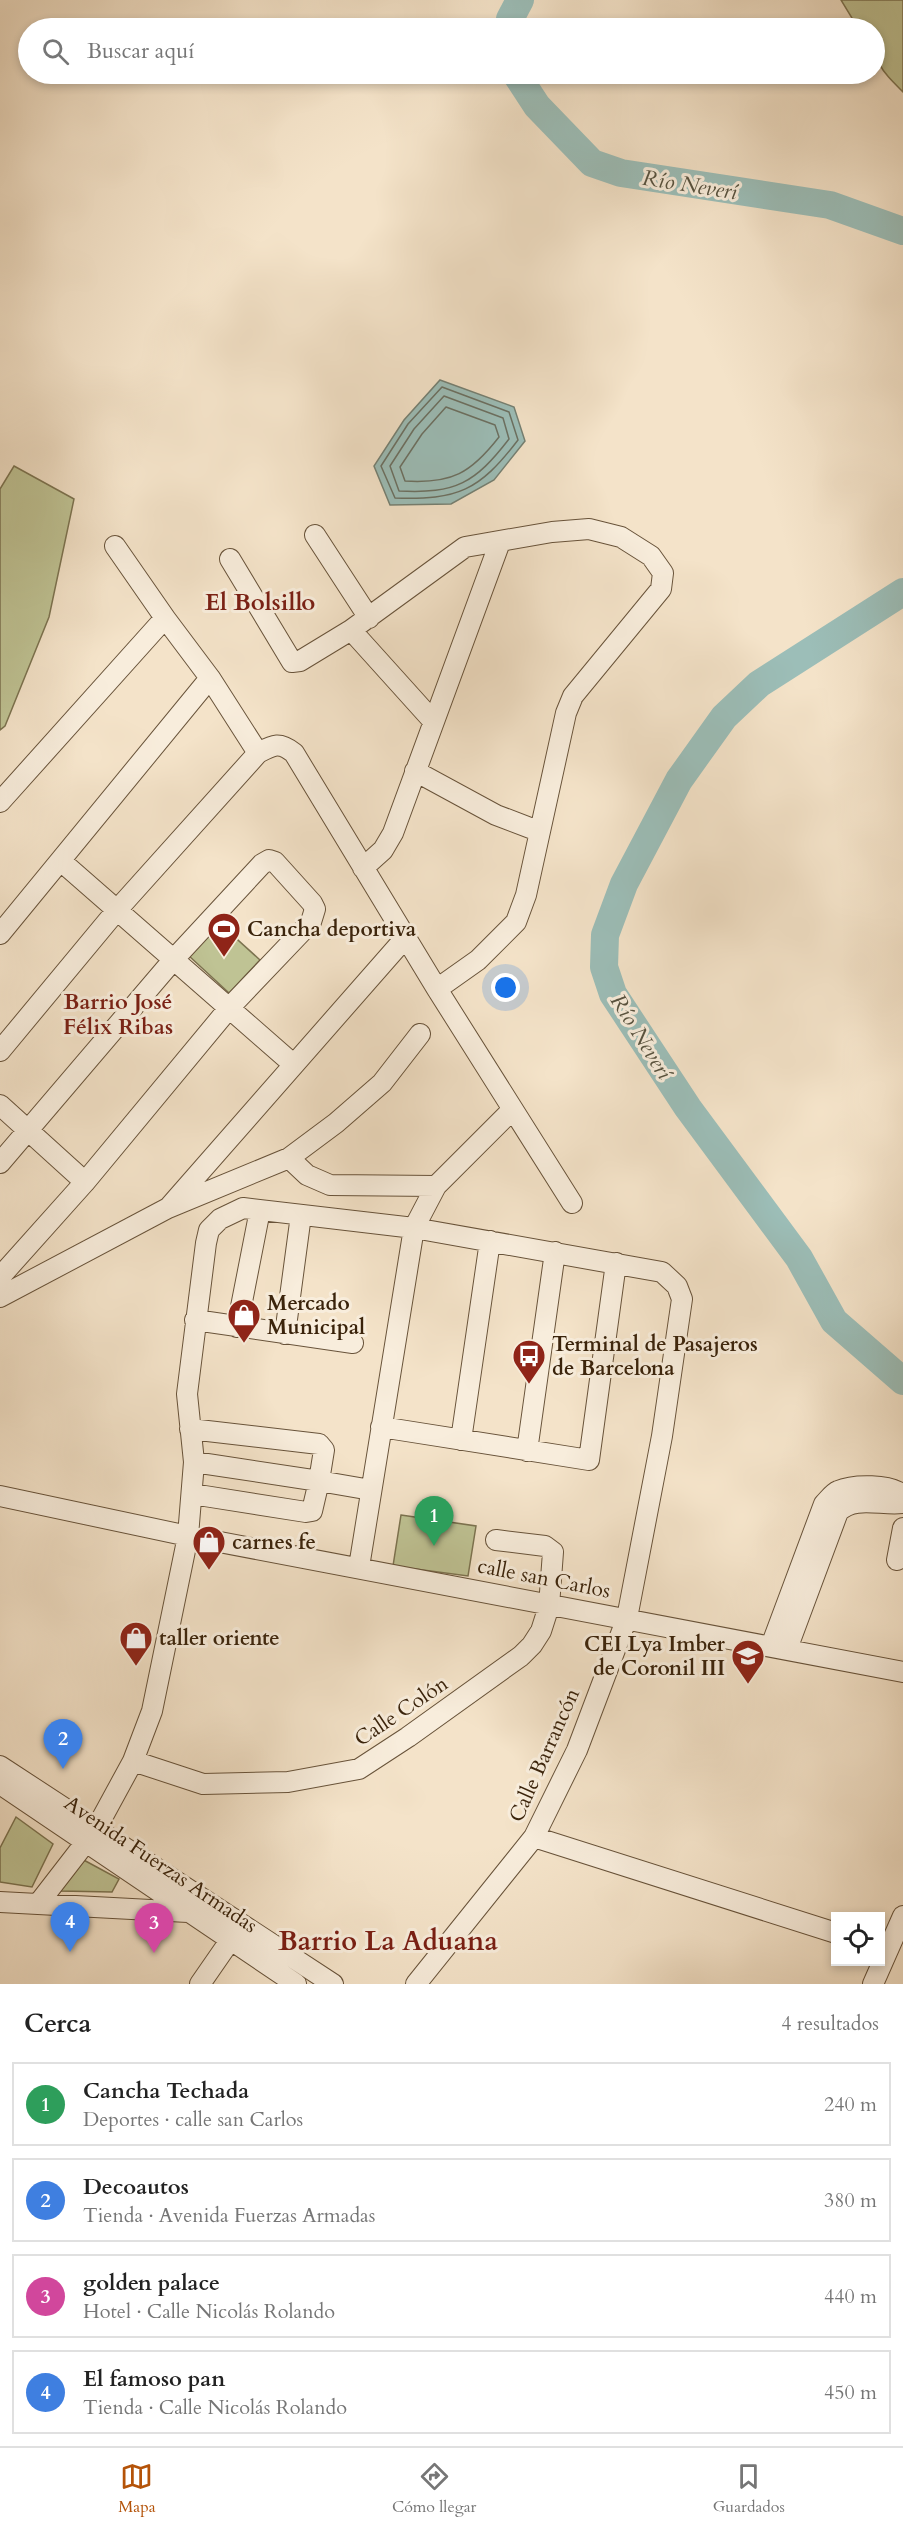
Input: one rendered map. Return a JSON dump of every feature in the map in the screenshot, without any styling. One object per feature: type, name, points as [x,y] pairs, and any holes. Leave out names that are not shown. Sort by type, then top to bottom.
[{"type":"street","points":[[230,559],[292,662],[300,662],[351,630],[465,547],[552,532],[589,529],[621,537],[651,556],[663,573],[661,589],[573,696],[566,713],[538,831],[526,895],[516,922],[478,960],[437,989]]},
{"type":"street","points":[[315,535],[369,618]]},
{"type":"street","points":[[363,868],[383,850],[393,834],[500,542]]},
{"type":"street","points":[[115,546],[210,678],[258,753]]},
{"type":"street","points":[[0,802],[165,618]]},
{"type":"street","points":[[351,630],[433,721]]},
{"type":"street","points":[[0,934],[62,862],[210,678]]},
{"type":"street","points":[[0,1052],[117,910],[258,753],[276,743],[284,745],[294,753],[437,989],[572,1203]]},
{"type":"street","points":[[415,771],[496,815],[538,831]]},
{"type":"street","points":[[0,1163],[174,959],[262,864],[269,860],[275,862],[312,903],[315,909],[314,915],[230,1007],[85,1182],[0,1277]]},
{"type":"street","points":[[62,862],[293,1064]]},
{"type":"street","points":[[168,1208],[406,937]]},
{"type":"street","points":[[0,1297],[168,1208],[289,1158],[336,1123],[382,1083],[420,1034]]},
{"type":"street","points":[[0,1105],[85,1182]]},
{"type":"street","points":[[359,1567],[414,1228],[436,1185],[512,1110]]},
{"type":"street","points":[[289,1158],[322,1184],[372,1187],[436,1185]]},
{"type":"street","name":"Calle Barrancón","points":[[38,1904],[90,1834],[133,1761],[152,1712],[188,1536],[194,1462],[187,1394],[195,1320],[209,1230],[220,1219],[243,1208],[414,1228],[662,1272],[677,1286],[682,1299],[662,1436],[627,1618],[577,1750],[534,1837],[416,1984]]},
{"type":"street","points":[[237,1327],[260,1210]]},
{"type":"street","points":[[285,1334],[301,1215]]},
{"type":"street","points":[[461,1440],[490,1241]]},
{"type":"street","points":[[527,1450],[555,1252]]},
{"type":"street","points":[[381,1427],[589,1460],[616,1263]]},
{"type":"street","points":[[195,1320],[353,1343]]},
{"type":"street","points":[[190,1429],[319,1444],[324,1450],[319,1481],[309,1512],[192,1494]]},
{"type":"street","points":[[194,1462],[371,1490]]},
{"type":"street","points":[[779,1647],[824,1504],[836,1492],[852,1486],[897,1490],[903,1496]]},
{"type":"street","name":"calle san Carlos","points":[[0,1496],[188,1536],[903,1672]]},
{"type":"street","points":[[779,1647],[838,1512],[854,1503],[903,1503]]},
{"type":"street","points":[[897,1560],[903,1528]]},
{"type":"street","name":"Calle Colón","points":[[133,1761],[203,1784],[288,1782],[359,1769],[521,1656],[541,1631],[549,1605],[553,1552],[545,1546],[496,1540]]},
{"type":"street","name":"Avenida Fuerzas Armadas","points":[[0,1766],[189,1912],[333,1984]]},
{"type":"street","name":"Avenida Fuerzas Armadas","points":[[0,1784],[214,1906],[235,1933],[296,1984]]},
{"type":"street","points":[[534,1837],[831,1931]]},
{"type":"street","points":[[0,1902],[189,1912],[214,1906]]},
{"type":"street","points":[[885,1947],[903,1917]]},
{"type":"street","points":[[200,1984],[235,1933]]},
{"type":"street","points":[[873,1984],[879,1966]]},
{"type":"green space","points":[[841,0],[903,0],[903,92],[885,73],[885,18],[852,18]]},
{"type":"green space","points":[[14,466],[74,499],[49,617],[5,726],[0,730],[0,489]]},
{"type":"green space","name":"Cancha deportiva","points":[[218,922],[260,960],[229,993],[188,955]]},
{"type":"green space","points":[[401,1515],[476,1526],[468,1576],[393,1566]]},
{"type":"green space","points":[[16,1817],[53,1844],[32,1887],[0,1882],[0,1848]]},
{"type":"green space","points":[[80,1858],[119,1879],[112,1892],[60,1891]]},
{"type":"water","points":[[440,380],[514,407],[525,441],[494,480],[451,504],[390,505],[374,466],[404,420]]},
{"type":"waterway","name":"Río Neverí","points":[[511,18],[520,0]]},
{"type":"waterway","name":"Río Neverí","points":[[523,84],[537,106],[592,163],[621,173],[830,205],[903,231]]},
{"type":"waterway","name":"Río Neverí","points":[[903,592],[759,684],[724,717],[679,780],[624,884],[605,935],[604,967],[613,994],[688,1108],[799,1258],[834,1321],[903,1381]]},
{"type":"place","name":"Cancha deportiva","points":[[224,958]]},
{"type":"place","name":"Mercado Municipal","points":[[244,1344]]},
{"type":"place","name":"Terminal de Pasajeros de Barcelona","points":[[529,1385]]},
{"type":"place","name":"Cancha Techada","points":[[434,1546]]},
{"type":"place","name":"carnes fe","points":[[209,1571]]},
{"type":"place","name":"taller oriente","points":[[136,1667]]},
{"type":"place","name":"CEI Lya Imber de Coronil III","points":[[748,1685]]},
{"type":"place","name":"Decoautos","points":[[63,1769]]},
{"type":"place","name":"El famoso pan","points":[[70,1952]]},
{"type":"place","name":"golden palace","points":[[154,1953]]},
{"type":"district","name":"El Bolsillo","points":[[260,602]]},
{"type":"district","name":"Barrio José Félix Ribas","points":[[118,1014]]},
{"type":"district","name":"Barrio La Aduana","points":[[388,1941]]}]
